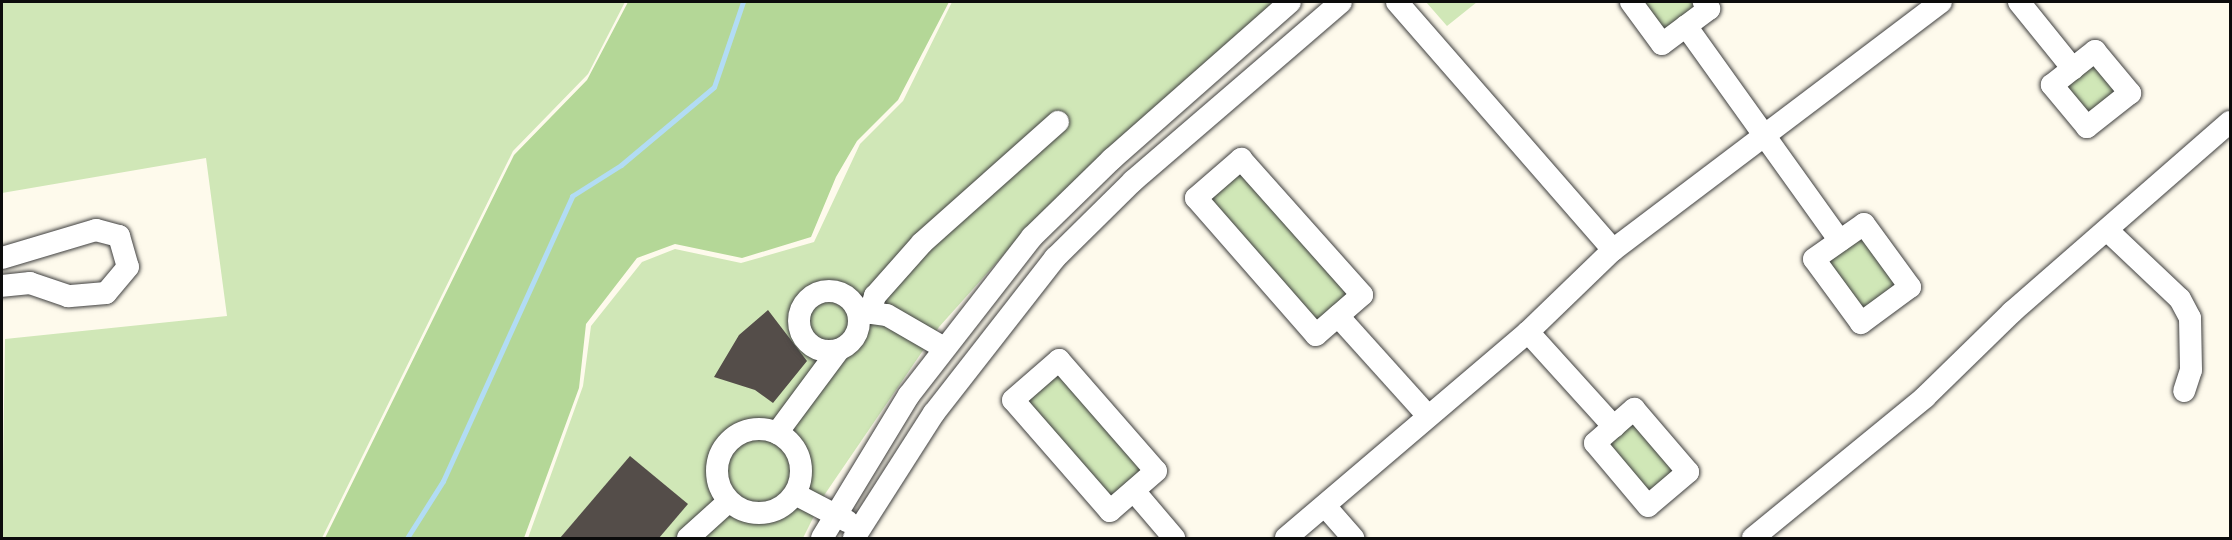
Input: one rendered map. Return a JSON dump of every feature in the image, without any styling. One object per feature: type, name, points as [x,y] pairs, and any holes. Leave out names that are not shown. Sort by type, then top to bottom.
[{"type":"street","points":[[822,538],[835,513],[944,348],[1032,237],[1112,159],[1290,2]]},
{"type":"street","points":[[795,494],[835,513],[856,534],[934,413],[1055,258],[1133,181],[1341,2]]},
{"type":"street","points":[[1397,2],[1613,250]]},
{"type":"street","points":[[1630,2],[1662,44],[1709,9],[1704,2]]},
{"type":"street","points":[[1287,538],[1427,415],[1528,332],[1613,250],[1941,2]]},
{"type":"street","points":[[2019,2],[2073,69]]},
{"type":"street","points":[[1686,26],[1840,241]]},
{"type":"street","points":[[777,433],[838,351],[855,338],[864,312],[875,296],[922,243],[1058,122]]},
{"type":"street","points":[[1753,538],[1925,397],[2012,312],[2230,122]]},
{"type":"street","points":[[1241,159],[1362,295],[1338,316],[1317,335],[1196,198],[1241,159]]},
{"type":"street","points":[[2,258],[96,230],[109,231],[119,236],[125,247],[128,267],[106,293],[68,296],[30,283],[2,286]]},
{"type":"street","points":[[2107,230],[2180,300],[2190,318],[2192,370],[2184,391]]},
{"type":"street","points":[[838,351],[819,350],[804,339],[800,311],[811,296],[831,291],[850,299],[864,312],[916,328],[944,348]]},
{"type":"street","points":[[1338,316],[1427,415]]},
{"type":"street","points":[[1528,332],[1614,427]]},
{"type":"street","points":[[1059,360],[1156,471],[1134,491],[1110,511],[1013,400],[1059,360]]},
{"type":"street","points":[[752,429],[777,433],[800,459],[795,494],[776,511],[764,513],[751,513],[729,501],[717,476],[722,451],[740,433],[752,429]]},
{"type":"street","points":[[1134,491],[1174,538]]},
{"type":"street","points":[[696,536],[729,501]]},
{"type":"street","points":[[1325,506],[1353,538]]},
{"type":"green space","points":[[2,2],[625,2],[588,74],[513,151],[322,538],[2,538],[5,339],[227,316],[206,158],[2,193]]},
{"type":"green space","points":[[628,2],[949,2],[898,100],[857,141],[836,177],[811,237],[742,258],[675,244],[637,258],[586,324],[579,388],[524,538],[325,538],[514,155],[587,80]]},
{"type":"green space","points":[[952,2],[1277,2],[1041,213],[939,327],[825,494],[803,538],[528,538],[583,386],[591,326],[642,262],[675,249],[741,263],[814,242],[860,144],[903,101]]},
{"type":"green space","points":[[1426,2],[1477,2],[1447,26]]},
{"type":"green space","points":[[1635,2],[1698,2],[1703,8],[1662,38]]},
{"type":"green space","points":[[2094,57],[2123,91],[2088,121],[2059,87]]},
{"type":"green space","points":[[1240,166],[1355,294],[1319,327],[1204,199]]},
{"type":"green space","points":[[1863,227],[1908,286],[1864,319],[1819,260]]},
{"type":"green space","points":[[1056,372],[1146,469],[1113,499],[1023,403]]},
{"type":"green space","points":[[1632,416],[1682,471],[1648,501],[1599,446]]},
{"type":"building","points":[[768,310],[807,361],[773,403],[755,390],[714,377],[739,335]]},
{"type":"building","points":[[630,456],[688,504],[659,538],[560,538]]},
{"type":"waterway","points":[[407,538],[443,481],[572,196],[621,165],[714,87],[743,2]]}]
